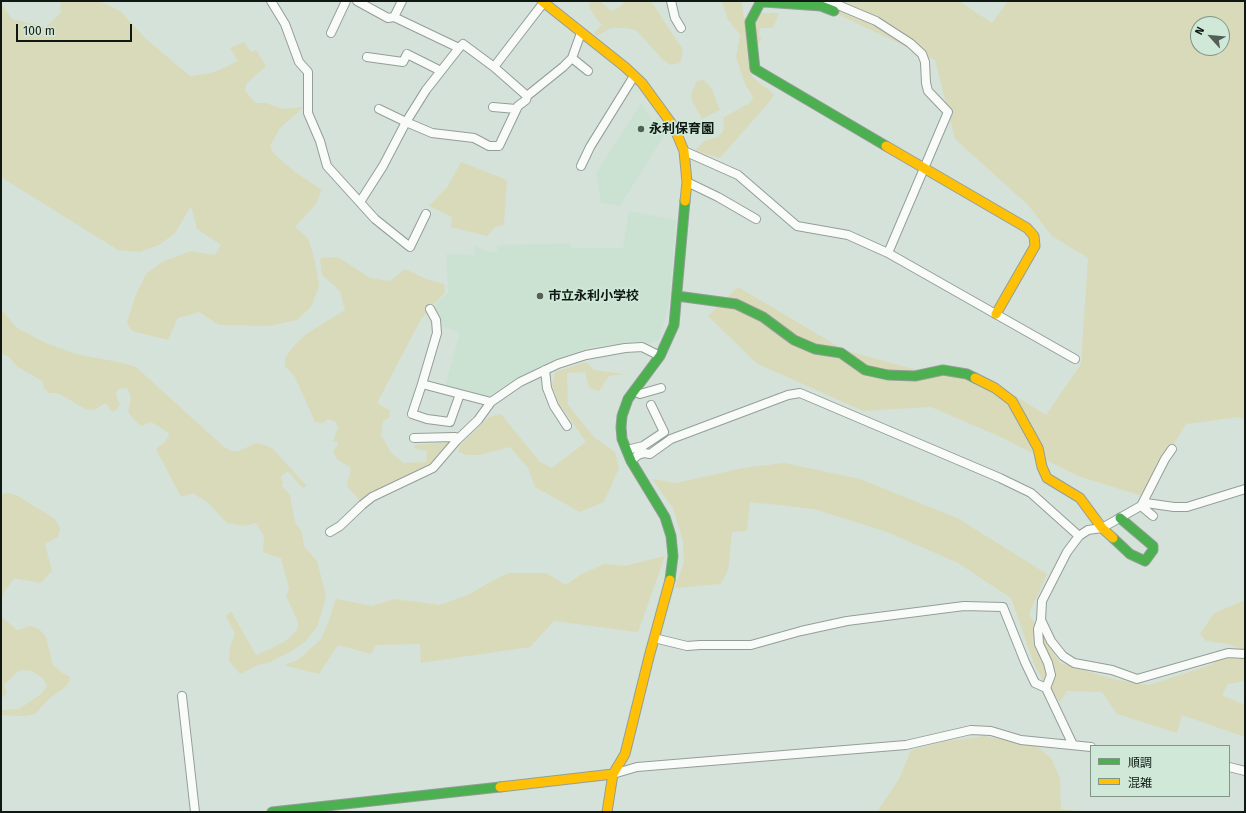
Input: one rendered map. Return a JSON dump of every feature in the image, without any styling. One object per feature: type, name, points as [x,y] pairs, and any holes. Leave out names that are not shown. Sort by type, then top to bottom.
[{"type":"street","points":[[271,1],[285,24],[299,62],[308,72],[308,113],[320,141],[327,166],[375,219],[410,247],[426,214]]},
{"type":"street","points":[[331,33],[346,1]]},
{"type":"street","points":[[357,1],[388,18],[394,17],[459,48]]},
{"type":"street","points":[[394,17],[402,1]]},
{"type":"street","points":[[671,1],[675,18],[680,28]]},
{"type":"street","points":[[822,1],[838,5],[876,20],[910,43],[922,54],[925,62],[928,91],[948,112],[888,253]]},
{"type":"street","points":[[494,67],[543,2],[625,67],[642,83],[674,128],[684,151],[687,182],[674,325],[660,356],[626,403],[622,416],[621,433],[631,461],[665,517],[671,536],[673,556],[670,581],[625,754],[613,774],[607,812]]},
{"type":"street","points":[[834,11],[821,6],[760,3],[750,22],[755,69],[1027,228],[1034,236],[1035,246],[996,314]]},
{"type":"street","points":[[379,109],[432,133],[474,138],[489,146],[499,146],[518,106],[526,100],[527,96],[564,67],[572,58],[581,33]]},
{"type":"street","points":[[360,202],[383,166],[406,122],[426,90],[463,44],[494,67],[527,96]]},
{"type":"street","points":[[367,57],[403,62],[407,54],[441,71]]},
{"type":"street","points":[[572,58],[588,71]]},
{"type":"street","points":[[581,166],[590,147],[634,76]]},
{"type":"street","points":[[493,107],[516,110]]},
{"type":"street","points":[[684,151],[738,175],[797,226],[848,235],[888,253],[1075,359]]},
{"type":"street","points":[[687,182],[718,197],[756,219]]},
{"type":"street","points":[[677,296],[736,304],[763,316],[794,340],[815,349],[841,353],[865,370],[888,375],[915,376],[943,370],[967,374],[995,388],[1012,401],[1026,425],[1038,448],[1042,468],[1047,478],[1080,498],[1102,528],[1130,554],[1145,561],[1153,550],[1152,546],[1120,518]]},
{"type":"street","points":[[430,309],[436,320],[437,333],[412,414],[427,419],[450,422]]},
{"type":"street","points":[[330,532],[340,526],[362,504],[372,497],[434,468],[456,438],[478,420],[491,402],[520,382],[558,364],[586,355],[625,348],[642,347],[660,356]]},
{"type":"street","points":[[545,370],[547,388],[554,406],[567,426]]},
{"type":"street","points":[[422,384],[491,402]]},
{"type":"street","points":[[634,391],[640,394],[661,388]]},
{"type":"street","points":[[631,461],[638,455],[650,454],[671,439],[788,395],[800,393],[1000,478],[1031,493],[1079,536]]},
{"type":"street","points":[[456,438],[451,430],[450,422],[460,394]]},
{"type":"street","points":[[627,450],[643,446],[664,432],[651,405]]},
{"type":"street","points":[[414,438],[456,438]]},
{"type":"street","points":[[1141,506],[1165,459],[1172,449]]},
{"type":"street","points":[[1046,688],[1051,676],[1048,663],[1039,644],[1038,629],[1041,620],[1042,602],[1067,552],[1079,536],[1088,530],[1102,528],[1146,503],[1174,507],[1187,507],[1245,489]]},
{"type":"street","points":[[1141,506],[1153,516]]},
{"type":"street","points":[[654,638],[687,646],[751,645],[801,631],[847,621],[964,606],[1003,606],[1035,683],[1046,688],[1073,745]]},
{"type":"street","points":[[1041,620],[1051,641],[1063,656],[1074,664],[1112,670],[1137,679],[1228,653],[1245,654]]},
{"type":"street","points":[[182,696],[195,812]]},
{"type":"street","points":[[272,812],[613,774],[637,767],[906,745],[972,730],[991,731],[1021,740],[1090,746]]},
{"type":"street","points":[[1230,767],[1245,771]]},
{"type":"shaded area","points":[[60,1],[97,1],[120,11],[145,38],[190,76],[217,71],[238,61],[230,48],[244,42],[251,52],[256,50],[266,66],[246,84],[245,91],[256,103],[266,103],[283,109],[304,107],[280,128],[270,146],[274,154],[295,172],[322,190],[316,204],[295,227],[308,238],[315,261],[319,286],[311,307],[297,320],[270,326],[219,325],[199,312],[178,318],[168,340],[132,331],[127,322],[135,297],[146,274],[162,262],[191,251],[215,255],[221,245],[197,229],[191,206],[175,233],[159,245],[140,252],[118,250],[1,177],[1,3],[12,19],[46,27],[61,12]]},
{"type":"shaded area","points":[[590,1],[602,1],[602,3],[612,11],[622,5],[624,1],[651,1],[683,50],[680,63],[671,65],[663,60],[636,30],[611,28],[597,36],[594,33],[602,25],[589,7]]},
{"type":"shaded area","points":[[722,1],[742,1],[744,18],[759,13],[779,13],[773,28],[760,28],[759,37],[762,38],[750,57],[752,77],[774,94],[771,100],[720,158],[695,151],[705,141],[718,137],[723,131],[724,117],[750,103],[753,97],[745,84],[736,57],[740,35],[727,18]]},
{"type":"shaded area","points":[[809,1],[959,1],[992,23],[1008,1],[1245,1],[1245,421],[1239,417],[1186,424],[1142,496],[1078,476],[1003,438],[931,407],[863,411],[756,363],[708,316],[738,287],[844,350],[910,368],[991,381],[1046,415],[1081,364],[1088,258],[1052,236],[1028,205],[955,139],[935,60]]},
{"type":"shaded area","points":[[704,80],[712,89],[720,110],[702,119],[692,101],[691,94],[697,81]]},
{"type":"shaded area","points":[[641,103],[653,121],[658,117],[667,131],[620,206],[601,203],[596,173]]},
{"type":"shaded area","points":[[461,162],[507,180],[504,225],[495,227],[487,236],[451,227],[452,217],[429,206],[448,186]]},
{"type":"shaded area","points":[[629,211],[676,220],[669,303],[661,335],[658,340],[651,343],[633,342],[592,347],[555,360],[518,377],[486,398],[445,387],[460,332],[440,326],[433,307],[448,292],[446,254],[475,255],[475,246],[489,252],[497,252],[497,245],[571,243],[571,248],[623,248]]},
{"type":"shaded area","points":[[338,257],[370,278],[390,281],[405,269],[426,279],[444,284],[445,292],[421,319],[377,403],[390,411],[389,418],[383,421],[381,435],[392,454],[404,463],[426,462],[427,451],[414,448],[415,445],[450,442],[449,446],[432,465],[360,501],[347,486],[351,468],[337,459],[333,452],[339,442],[333,441],[338,427],[336,422],[328,419],[323,423],[315,422],[295,377],[285,366],[285,358],[292,348],[306,334],[345,310],[340,291],[322,275],[320,258]]},
{"type":"shaded area","points":[[1,309],[17,328],[48,344],[76,354],[136,367],[224,447],[231,451],[239,451],[256,443],[265,445],[273,449],[306,485],[303,489],[288,471],[280,477],[283,482],[282,486],[290,495],[295,522],[302,532],[304,546],[317,561],[326,595],[317,627],[304,643],[268,663],[258,665],[240,674],[229,661],[230,647],[235,634],[226,616],[231,611],[256,655],[287,640],[297,630],[298,622],[286,596],[289,589],[281,558],[263,552],[264,536],[256,523],[245,526],[227,523],[208,503],[193,493],[181,497],[156,449],[165,442],[169,436],[168,432],[151,422],[141,426],[136,422],[128,412],[131,397],[127,388],[119,389],[116,393],[120,404],[117,409],[112,412],[106,403],[94,410],[85,409],[58,393],[49,393],[44,388],[42,381],[18,367],[8,356],[1,354]]},
{"type":"shaded area","points":[[586,362],[594,370],[625,374],[609,376],[599,391],[589,388],[585,372],[567,373],[568,405],[595,438],[615,452],[619,468],[604,502],[580,512],[535,487],[528,468],[510,447],[479,455],[467,455],[458,452],[460,445],[489,417],[501,414],[539,461],[552,468],[586,442],[558,402],[552,385],[555,372]]},
{"type":"shaded area","points":[[784,463],[860,479],[957,518],[1047,574],[1029,614],[1060,663],[1117,680],[1149,685],[1210,665],[1238,648],[1228,644],[1206,641],[1200,634],[1214,613],[1245,600],[1245,681],[1228,684],[1222,695],[1245,705],[1245,737],[1182,715],[1177,733],[1117,714],[1102,692],[1067,691],[1060,702],[1042,679],[1034,664],[1011,598],[958,563],[887,532],[814,509],[750,502],[747,531],[732,532],[728,570],[721,584],[675,588],[684,562],[683,541],[673,508],[652,479],[676,483],[743,468]]},
{"type":"shaded area","points":[[8,493],[16,495],[55,519],[60,528],[58,537],[45,544],[52,571],[41,583],[14,578],[3,594],[1,609],[1,494]]},
{"type":"shaded area","points":[[665,556],[638,632],[554,621],[530,647],[421,663],[420,644],[376,645],[371,654],[338,645],[319,674],[284,665],[298,660],[321,639],[336,599],[372,606],[394,599],[440,605],[470,594],[509,573],[546,573],[566,585],[580,575],[604,564],[624,566]]},
{"type":"shaded area","points":[[1,616],[17,630],[31,626],[39,629],[46,637],[53,665],[70,677],[69,682],[63,689],[51,697],[35,714],[23,716],[1,715],[1,710],[19,709],[41,694],[47,686],[43,678],[32,671],[23,670],[16,673],[4,685],[7,693],[1,699]]},
{"type":"shaded area","points":[[985,736],[1033,743],[1051,758],[1060,778],[1061,809],[1089,812],[877,812],[899,779],[911,750],[946,741]]},
{"type":"traffic: fast","points":[[834,11],[821,6],[760,3],[750,22],[755,69],[886,146]]},
{"type":"traffic: fast","points":[[670,580],[673,556],[671,536],[665,517],[631,461],[622,439],[621,427],[622,416],[628,399],[660,356],[674,325],[685,201]]},
{"type":"traffic: fast","points":[[677,296],[736,304],[763,317],[794,340],[815,349],[841,353],[865,370],[888,375],[915,376],[943,370],[967,374],[975,378]]},
{"type":"traffic: fast","points":[[1113,538],[1130,554],[1145,561],[1153,550],[1153,546],[1120,518]]},
{"type":"traffic: fast","points":[[272,812],[500,787]]},
{"type":"traffic: slow","points":[[542,1],[625,67],[642,83],[674,127],[684,151],[687,182],[685,201]]},
{"type":"traffic: slow","points":[[886,146],[1027,228],[1034,236],[1035,246],[996,314]]},
{"type":"traffic: slow","points":[[975,378],[995,388],[1012,401],[1038,448],[1042,467],[1047,478],[1080,498],[1102,528],[1113,538]]},
{"type":"traffic: slow","points":[[607,812],[613,774],[625,754],[670,580]]},
{"type":"traffic: slow","points":[[500,787],[613,774]]},
{"type":"place","name":"永利保育園","points":[[641,129]]},
{"type":"place","name":"市立永利小学校","points":[[540,296]]}]
